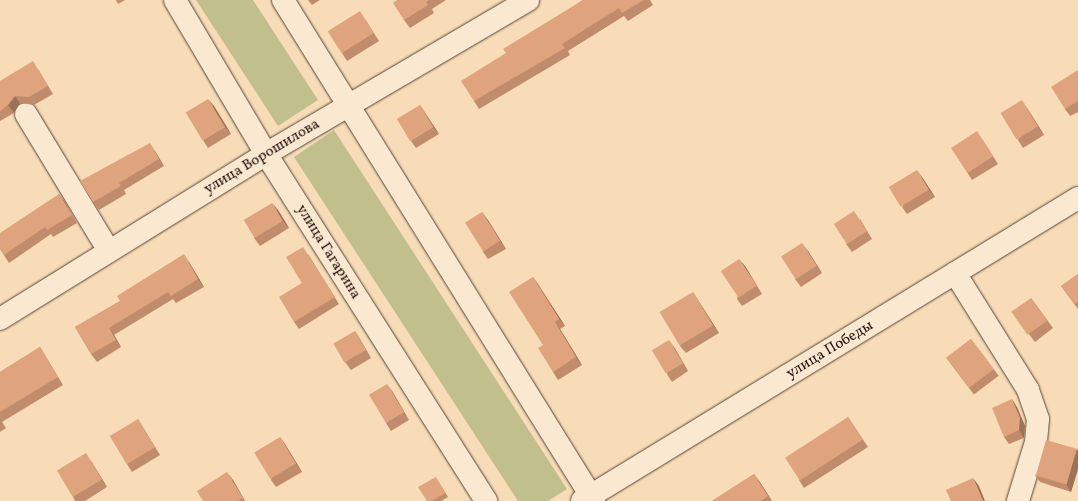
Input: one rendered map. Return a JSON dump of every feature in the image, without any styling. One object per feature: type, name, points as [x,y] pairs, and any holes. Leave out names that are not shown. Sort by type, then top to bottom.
[{"type":"street","name":"улица Гагарина","points":[[175,0],[266,154],[486,501]]},
{"type":"street","points":[[283,0],[349,105],[589,499]]},
{"type":"street","name":"улица Ворошилова","points":[[0,319],[266,154],[528,0]]},
{"type":"street","points":[[26,114],[109,251]]},
{"type":"street","name":"улица Победы","points":[[589,499],[1078,198]]},
{"type":"street","points":[[955,273],[1028,390],[1038,419],[1036,442],[1018,501]]},
{"type":"shaded area","points":[[196,0],[253,0],[318,100],[278,126]]},
{"type":"shaded area","points":[[334,130],[567,489],[548,501],[518,501],[294,157]]},
{"type":"building","points":[[397,0],[429,0],[426,2],[428,5],[404,20],[393,3]]},
{"type":"building","points":[[583,0],[644,0],[622,13],[619,8],[562,44],[565,48],[474,101],[461,81],[506,53],[503,49]]},
{"type":"building","points":[[360,11],[374,33],[342,53],[328,31]]},
{"type":"building","points":[[33,61],[48,86],[29,97],[15,96],[8,105],[0,111],[0,81]]},
{"type":"building","points":[[1078,70],[1078,101],[1065,109],[1051,87]]},
{"type":"building","points":[[208,99],[225,127],[203,141],[186,112]]},
{"type":"building","points":[[1022,100],[1038,127],[1017,139],[1001,113]]},
{"type":"building","points":[[420,105],[433,127],[410,141],[397,119]]},
{"type":"building","points":[[977,131],[993,156],[967,173],[951,148]]},
{"type":"building","points":[[150,143],[159,159],[119,183],[121,186],[93,202],[80,181]]},
{"type":"building","points":[[917,170],[929,190],[901,207],[889,187]]},
{"type":"building","points":[[59,194],[72,215],[47,230],[45,227],[4,255],[0,249],[0,233]]},
{"type":"building","points":[[272,203],[283,221],[255,238],[244,220]]},
{"type":"building","points":[[854,211],[867,231],[847,244],[834,224]]},
{"type":"building","points":[[482,212],[500,241],[483,251],[465,223]]},
{"type":"building","points":[[802,243],[817,266],[796,279],[781,257]]},
{"type":"building","points":[[303,247],[335,297],[294,322],[279,297],[302,283],[286,257]]},
{"type":"building","points":[[184,254],[198,279],[171,296],[168,292],[109,328],[116,340],[91,354],[75,327],[120,301],[117,296]]},
{"type":"building","points":[[739,259],[757,286],[739,298],[721,271]]},
{"type":"building","points":[[1078,274],[1078,302],[1075,304],[1061,286]]},
{"type":"building","points":[[533,277],[559,319],[555,322],[576,357],[553,372],[538,348],[543,345],[509,292]]},
{"type":"building","points":[[693,292],[713,325],[680,346],[660,312]]},
{"type":"building","points":[[1031,298],[1047,321],[1027,335],[1011,312]]},
{"type":"building","points":[[355,331],[366,350],[344,363],[333,344]]},
{"type":"building","points":[[971,339],[994,369],[969,388],[946,358]]},
{"type":"building","points":[[669,340],[683,363],[666,373],[652,350]]},
{"type":"building","points":[[40,347],[58,377],[0,412],[0,372]]},
{"type":"building","points":[[387,384],[404,412],[386,423],[369,395]]},
{"type":"building","points":[[1012,399],[1020,418],[1019,430],[1004,437],[992,408]]},
{"type":"building","points":[[848,417],[863,440],[800,480],[785,458]]},
{"type":"building","points":[[138,419],[155,447],[127,464],[110,436]]},
{"type":"building","points":[[280,437],[296,464],[270,479],[254,452]]},
{"type":"building","points":[[1046,440],[1077,449],[1067,484],[1036,476]]},
{"type":"building","points":[[86,453],[102,480],[73,497],[57,471]]},
{"type":"building","points":[[227,472],[243,498],[237,501],[203,501],[197,491]]},
{"type":"building","points":[[754,474],[768,496],[761,501],[712,501]]},
{"type":"building","points":[[436,477],[445,493],[432,501],[427,501],[418,487]]},
{"type":"building","points":[[973,478],[983,501],[951,501],[946,490]]}]
